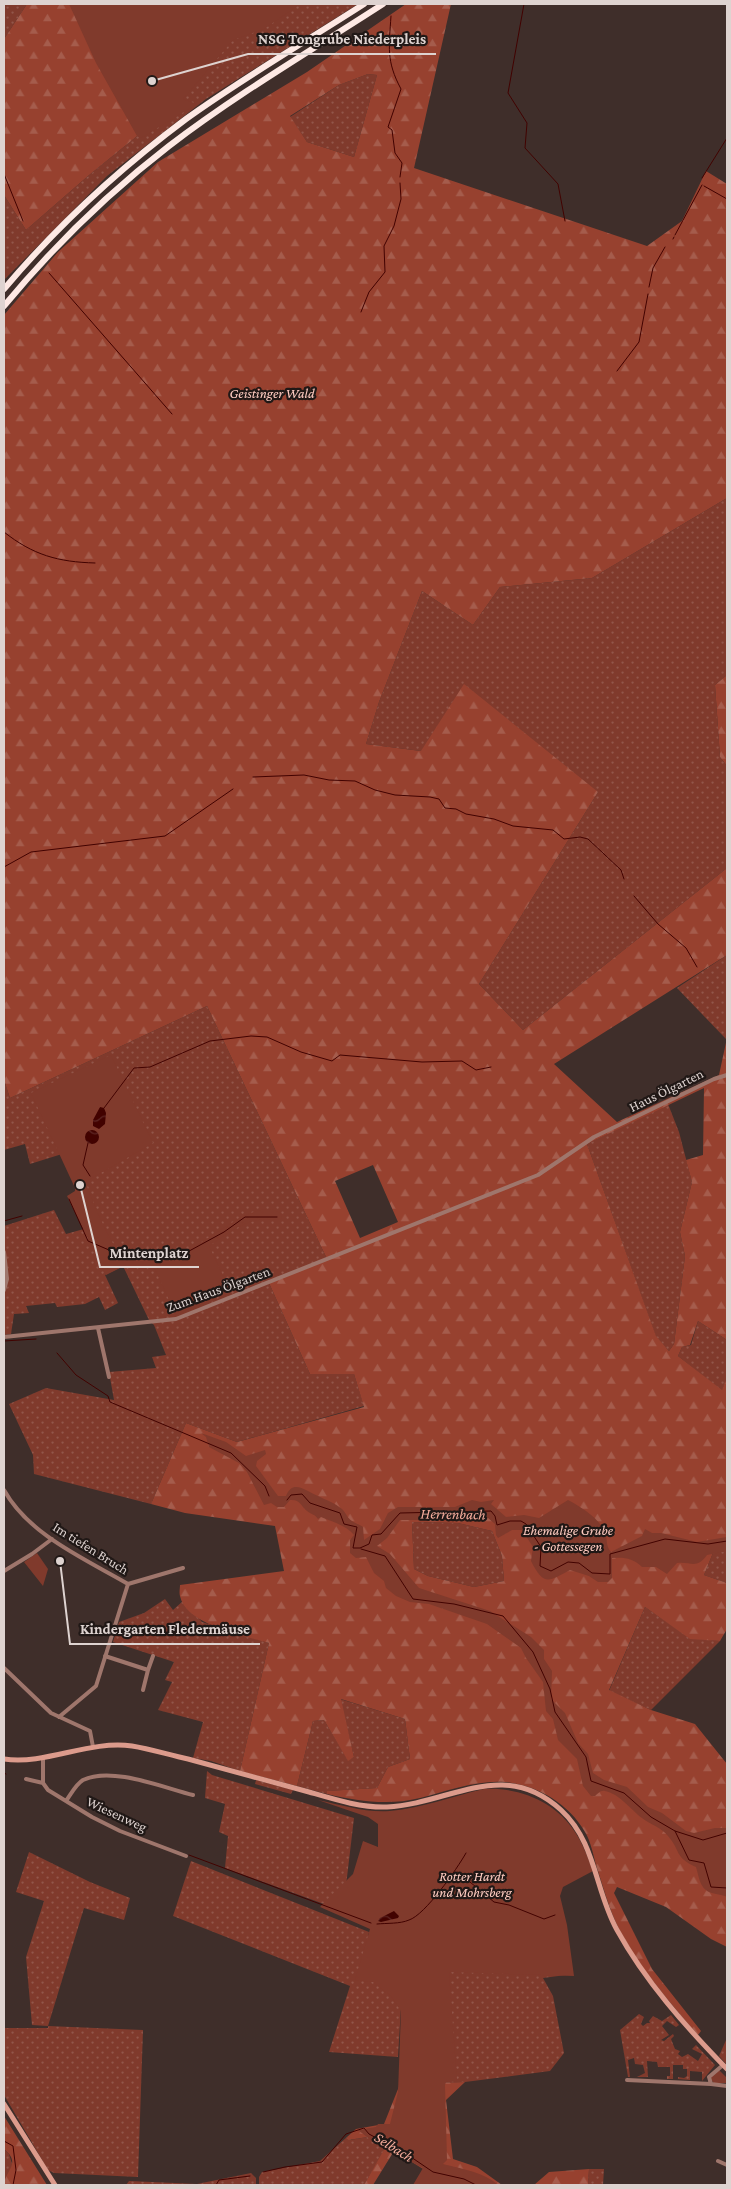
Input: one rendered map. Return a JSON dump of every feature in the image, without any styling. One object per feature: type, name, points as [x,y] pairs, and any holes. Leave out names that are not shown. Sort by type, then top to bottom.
[{"type":"highway","points":[[4,289],[74,213],[145,151],[212,102],[364,4]]},
{"type":"highway","points":[[4,306],[63,240],[146,164],[219,110],[383,4]]},
{"type":"street","name":"Haus Ölgarten","points":[[285,1276],[538,1175],[594,1137],[714,1079],[727,1075]]},
{"type":"street","points":[[4,1252],[7,1279],[4,1290]]},
{"type":"street","name":"Zum Haus Ölgarten","points":[[4,1337],[176,1319],[285,1276]]},
{"type":"street","points":[[98,1328],[109,1377]]},
{"type":"street","name":"Im tiefen Bruch","points":[[4,1490],[15,1507],[52,1539],[128,1584],[183,1568]]},
{"type":"street","points":[[4,1571],[52,1539]]},
{"type":"street","points":[[58,1717],[96,1686],[128,1584]]},
{"type":"street","points":[[105,1656],[148,1670]]},
{"type":"street","points":[[142,1690],[154,1656]]},
{"type":"street","points":[[4,1668],[52,1713],[90,1732],[93,1746]]},
{"type":"street","points":[[4,1758],[43,1758],[93,1746],[112,1744],[131,1746],[191,1760],[326,1797],[374,1806],[384,1807],[412,1804],[489,1785],[511,1786],[545,1798],[570,1819],[582,1836],[604,1900],[617,1930],[661,1995],[725,2067],[709,2077],[710,2084]]},
{"type":"street","points":[[43,1758],[43,1783]]},
{"type":"street","points":[[66,1800],[83,1780],[104,1776],[141,1781],[193,1795]]},
{"type":"street","name":"Wiesenweg","points":[[26,1779],[43,1783],[48,1790],[92,1817],[120,1831],[186,1856]]},
{"type":"street","points":[[627,2080],[727,2086]]},
{"type":"street","points":[[4,2107],[55,2185]]},
{"type":"street","points":[[718,2161],[727,2164]]},
{"type":"green space","points":[[4,4],[27,4],[4,39]]},
{"type":"green space","points":[[27,4],[80,4],[168,111],[88,176],[26,230],[4,195],[4,39]]},
{"type":"green space","points":[[69,4],[300,4],[264,29],[233,40],[183,99],[197,104],[141,138],[137,136],[96,63]]},
{"type":"green space","points":[[213,4],[358,4],[206,99],[107,176],[4,280],[4,195],[26,230],[88,176],[168,111]]},
{"type":"green space","name":"Geistinger Wald","points":[[406,4],[451,4],[414,168],[647,246],[682,221],[706,171],[727,184],[727,498],[592,578],[500,587],[473,625],[422,591],[379,702],[366,744],[421,751],[464,684],[598,792],[479,984],[523,1030],[727,868],[727,955],[554,1064],[617,1122],[719,1075],[727,1038],[727,1340],[698,1321],[690,1345],[682,1347],[678,1356],[722,1390],[727,1377],[727,1545],[717,1543],[704,1575],[727,1583],[727,1629],[720,1641],[690,1639],[645,1607],[609,1690],[651,1710],[695,1724],[727,1764],[727,1947],[711,1939],[666,1907],[617,1887],[614,1893],[652,1969],[701,2031],[698,2035],[655,1984],[627,1943],[609,1905],[587,1836],[570,1813],[551,1798],[529,1787],[505,1782],[472,1784],[420,1798],[396,1802],[350,1799],[327,1794],[327,1791],[377,1788],[388,1767],[410,1759],[405,1719],[341,1699],[354,1757],[348,1761],[324,1720],[313,1721],[297,1786],[240,1771],[269,1643],[218,1628],[193,1615],[185,1606],[180,1596],[180,1585],[284,1571],[275,1526],[185,1513],[151,1504],[186,1423],[237,1442],[364,1407],[354,1374],[310,1374],[269,1283],[327,1259],[207,1006],[10,1098],[4,1080],[4,315],[58,252],[158,162],[307,72]],"holes":[[[368,74],[377,75],[354,157],[307,142],[290,116],[339,85]],[[704,1088],[703,1155],[686,1160],[692,1182],[680,1232],[685,1256],[674,1344],[669,1351],[656,1336],[587,1144]],[[373,1165],[398,1222],[360,1238],[335,1181]],[[412,1522],[458,1523],[492,1531],[502,1556],[504,1581],[474,1587],[428,1576],[414,1569]]]},
{"type":"green space","points":[[368,74],[377,75],[354,157],[307,142],[290,117],[339,85]]},
{"type":"green space","points":[[727,498],[727,675],[715,685],[720,757],[727,766],[727,868],[523,1030],[479,984],[598,792],[421,751],[366,744],[379,702],[422,591],[473,625],[500,587],[592,578]]},
{"type":"green space","points":[[727,675],[727,766],[720,757],[715,685]]},
{"type":"green space","points":[[727,955],[727,1038],[726,1039],[677,988]]},
{"type":"green space","points":[[207,1006],[327,1259],[269,1283],[310,1374],[354,1374],[364,1406],[237,1442],[186,1423],[151,1504],[34,1474],[33,1455],[9,1404],[46,1388],[114,1400],[109,1372],[156,1368],[152,1357],[166,1355],[154,1325],[149,1320],[123,1266],[105,1275],[118,1303],[105,1310],[99,1297],[85,1304],[57,1307],[55,1303],[26,1306],[29,1313],[14,1314],[11,1334],[4,1335],[4,1226],[54,1210],[66,1234],[91,1227],[62,1154],[30,1164],[25,1144],[4,1150],[4,1080],[10,1098]]},
{"type":"green space","points":[[111,1055],[153,1143],[85,1182],[105,1228],[117,1248],[127,1254],[138,1256],[174,1254],[190,1249],[249,1214],[262,1210],[273,1210],[282,1215],[281,1219],[278,1220],[267,1219],[249,1222],[209,1246],[228,1286],[208,1296],[211,1304],[177,1317],[154,1267],[124,1266],[106,1275],[67,1196],[75,1191],[75,1188],[31,1093]]},
{"type":"green space","points":[[668,1104],[679,1132],[692,1182],[680,1232],[685,1256],[674,1344],[669,1351],[656,1337],[587,1144]]},
{"type":"green space","points":[[698,1321],[727,1340],[727,1377],[722,1391],[678,1356],[682,1347],[691,1345]]},
{"type":"green space","name":"Ehemalige Grube - Gottessegen","points":[[201,1433],[226,1442],[246,1456],[265,1450],[266,1454],[257,1461],[256,1466],[278,1496],[286,1496],[292,1488],[296,1487],[305,1489],[333,1503],[342,1509],[351,1520],[363,1527],[364,1540],[380,1529],[388,1513],[398,1507],[455,1507],[472,1500],[481,1502],[494,1500],[491,1504],[506,1517],[524,1515],[539,1518],[568,1500],[599,1522],[605,1532],[611,1552],[642,1536],[645,1529],[652,1533],[661,1533],[697,1542],[727,1537],[727,1551],[707,1555],[696,1564],[677,1563],[667,1574],[656,1567],[642,1567],[628,1559],[612,1558],[612,1578],[608,1582],[598,1582],[589,1576],[570,1570],[552,1579],[544,1578],[531,1561],[533,1547],[522,1530],[512,1530],[498,1538],[495,1524],[488,1518],[472,1515],[450,1520],[400,1520],[387,1538],[377,1546],[390,1554],[419,1588],[490,1611],[531,1637],[544,1650],[544,1659],[552,1671],[551,1699],[565,1713],[578,1743],[588,1754],[593,1773],[604,1780],[627,1787],[648,1807],[662,1813],[686,1831],[694,1833],[715,1828],[727,1828],[727,1897],[705,1889],[696,1867],[681,1857],[665,1833],[642,1818],[616,1795],[603,1791],[595,1796],[591,1796],[583,1786],[577,1759],[558,1740],[553,1719],[546,1711],[543,1682],[521,1648],[487,1624],[429,1604],[410,1602],[396,1596],[386,1588],[384,1581],[374,1573],[366,1557],[356,1558],[350,1553],[350,1540],[354,1535],[351,1532],[329,1520],[321,1517],[318,1519],[296,1501],[290,1500],[284,1507],[277,1507],[271,1503],[264,1505],[247,1472],[239,1463],[209,1447],[206,1437]]},
{"type":"green space","points":[[412,1522],[458,1523],[492,1531],[502,1556],[504,1581],[474,1587],[428,1576],[414,1569]]},
{"type":"green space","points":[[717,1543],[727,1545],[727,1583],[704,1575]]},
{"type":"green space","points":[[37,1553],[48,1569],[43,1586],[24,1562]]},
{"type":"green space","points":[[165,1599],[173,1610],[183,1601],[202,1622],[269,1643],[240,1771],[211,1761],[193,1758],[203,1722],[158,1710],[172,1682],[165,1680],[174,1662],[113,1642],[119,1622],[144,1613]]},
{"type":"green space","points":[[645,1607],[690,1638],[720,1641],[651,1710],[609,1691]]},
{"type":"green space","points":[[340,1699],[405,1719],[410,1759],[388,1767],[377,1788],[328,1791],[327,1794],[297,1786],[313,1721],[324,1720],[348,1760],[354,1757]]},
{"type":"green space","points":[[207,1771],[212,1775],[354,1818],[343,1911],[225,1868],[228,1836],[219,1832],[225,1804],[205,1798]]},
{"type":"green space","points":[[256,1780],[293,1790],[291,1794],[255,1784]]},
{"type":"green space","name":"Rotter Hardt und Mohrsberg","points":[[484,1789],[510,1791],[536,1798],[558,1812],[578,1837],[593,1871],[563,1887],[560,1896],[567,1925],[574,1976],[449,1972],[457,2081],[446,2082],[445,2085],[447,2160],[443,2164],[479,2174],[498,2185],[413,2185],[423,2168],[371,2140],[358,2130],[376,2127],[378,2124],[390,2124],[398,2092],[401,2011],[391,1996],[373,1982],[355,1980],[370,1929],[320,1907],[353,1874],[363,1841],[378,1847],[378,1824],[368,1817],[318,1800],[363,1810],[390,1811],[426,1805]]},
{"type":"green space","points":[[29,1852],[90,1882],[130,1898],[124,1920],[84,1908],[48,2026],[32,2025],[26,1957],[44,1901],[16,1892]]},
{"type":"green space","points":[[191,1861],[369,1932],[368,1937],[404,1958],[398,2057],[329,2052],[350,1986],[173,1916]]},
{"type":"green space","points":[[555,1934],[568,1938],[573,1974],[543,1978],[553,1996],[564,2053],[550,2071],[465,2082],[441,2083],[447,1950]]},
{"type":"green space","points":[[639,2014],[644,2017],[641,2024],[643,2026],[650,2023],[649,2021],[653,2016],[662,2021],[671,2015],[679,2025],[676,2027],[667,2021],[662,2026],[669,2035],[661,2040],[664,2041],[673,2034],[674,2036],[671,2039],[675,2049],[680,2051],[678,2054],[682,2057],[688,2054],[698,2061],[702,2054],[692,2049],[696,2045],[715,2065],[702,2081],[702,2072],[690,2071],[690,2080],[678,2079],[678,2077],[684,2078],[687,2076],[687,2069],[683,2069],[683,2065],[673,2065],[673,2079],[667,2079],[667,2076],[670,2076],[670,2067],[658,2067],[657,2062],[647,2061],[648,2077],[637,2077],[645,2073],[643,2065],[635,2064],[634,2058],[628,2060],[630,2077],[628,2077],[620,2030]]},
{"type":"green space","points":[[48,2026],[143,2030],[138,2177],[54,2173],[48,2170],[4,2095],[4,2028],[48,2028]]},
{"type":"green space","points":[[727,2038],[727,2065],[719,2056]]},
{"type":"green space","points":[[719,2070],[727,2078],[727,2083],[714,2083],[711,2080],[711,2077]]},
{"type":"green space","points":[[465,2082],[446,2100],[453,2159],[477,2167],[502,2185],[449,2185],[394,2151],[373,2185],[364,2185],[385,2148],[368,2137],[348,2140],[347,2137],[356,2129],[384,2124],[400,2084]]},
{"type":"green space","points":[[4,2116],[47,2185],[4,2185],[12,2159],[4,2149]]},
{"type":"green space","points":[[347,2137],[349,2140],[368,2137],[386,2148],[364,2185],[259,2185],[259,2177],[262,2172],[320,2161]]},
{"type":"green space","points":[[4,2149],[9,2154],[13,2167],[4,2182]]},
{"type":"green space","points":[[589,2169],[604,2169],[603,2185],[588,2185]]},
{"type":"green space","points":[[589,2169],[588,2185],[534,2185],[549,2172]]},
{"type":"green space","points":[[251,2173],[256,2178],[256,2185],[126,2185],[129,2181],[197,2184]]},
{"type":"water","points":[[100,1107],[104,1108],[106,1113],[105,1124],[99,1129],[93,1126],[93,1120]]},
{"type":"water","points":[[89,1130],[95,1130],[99,1137],[95,1144],[89,1144],[85,1140],[85,1134]]},
{"type":"water","points":[[394,1911],[399,1916],[398,1918],[378,1921],[380,1918]]},
{"type":"waterway","points":[[524,4],[508,93],[527,123],[525,148],[558,184],[565,221]]},
{"type":"waterway","points":[[391,16],[389,45],[391,62],[401,89],[388,127],[392,130],[395,153],[402,163],[400,177]]},
{"type":"waterway","points":[[702,178],[727,138]]},
{"type":"waterway","points":[[4,174],[23,221]]},
{"type":"waterway","points":[[361,312],[369,292],[385,272],[384,246],[394,226],[401,199],[400,183]]},
{"type":"waterway","points":[[675,235],[702,185]]},
{"type":"waterway","points":[[704,186],[727,199]]},
{"type":"waterway","points":[[649,287],[653,268],[665,247]]},
{"type":"waterway","points":[[49,273],[172,414]]},
{"type":"waterway","points":[[617,371],[639,342],[648,294]]},
{"type":"waterway","points":[[4,532],[25,546],[46,556],[69,561],[95,563]]},
{"type":"waterway","points":[[253,777],[304,775],[329,780],[355,781],[375,790],[395,795],[439,799],[445,808],[494,819],[513,826],[553,830],[564,839],[580,837],[588,839],[621,870],[624,879]]},
{"type":"waterway","points":[[4,867],[31,852],[165,836],[233,789]]},
{"type":"waterway","points":[[634,896],[658,924],[686,948],[697,967]]},
{"type":"waterway","points":[[104,1108],[134,1068],[150,1067],[210,1041],[251,1036],[267,1037],[301,1052],[332,1061],[340,1055],[422,1062],[462,1061],[476,1070],[491,1067]]},
{"type":"waterway","points":[[88,1143],[83,1165],[90,1176]]},
{"type":"waterway","points":[[69,1199],[88,1241],[130,1259],[180,1256],[224,1232],[245,1217],[277,1217]]},
{"type":"waterway","points":[[4,1221],[22,1216]]},
{"type":"waterway","name":"Herrenbach","points":[[4,1341],[36,1339]]},
{"type":"waterway","name":"Herrenbach","points":[[57,1353],[76,1375],[108,1396],[110,1402],[231,1453],[265,1486],[269,1496]]},
{"type":"waterway","name":"Herrenbach","points":[[287,1500],[291,1495],[302,1494],[310,1503],[340,1513],[344,1524],[357,1527],[353,1548],[360,1548],[369,1544],[372,1535],[381,1534],[400,1513],[491,1511],[495,1516],[497,1525],[510,1521],[521,1521],[526,1524],[541,1547],[540,1566],[551,1571],[568,1562],[579,1563],[592,1573],[610,1574],[610,1554],[665,1539],[708,1544],[727,1541]]},
{"type":"waterway","points":[[361,1549],[385,1556],[413,1599],[454,1604],[503,1616],[533,1652],[550,1689],[555,1712],[586,1757],[591,1781],[624,1793],[651,1817],[675,1831],[703,1840],[727,1833]]},
{"type":"waterway","points":[[675,1831],[689,1860],[704,1863],[711,1887],[727,1888]]},
{"type":"waterway","points":[[377,1924],[402,1922],[416,1916],[440,1891],[466,1853]]},
{"type":"waterway","points":[[189,1855],[371,1923]]},
{"type":"waterway","points":[[458,1872],[494,1902],[509,1905],[544,1919],[555,1915]]},
{"type":"waterway","name":"Selbach","points":[[263,2172],[322,2162],[346,2134],[364,2128],[369,2134],[408,2155],[433,2172],[464,2179],[476,2185]]},
{"type":"waterway","points":[[4,2141],[13,2146],[16,2170],[13,2185]]},
{"type":"waterway","name":"Selbach","points":[[216,2185],[219,2180],[250,2176]]},
{"type":"place","name":"NSG Tongrube Niederpleis","points":[[152,81]]},
{"type":"place","name":"Mintenplatz","points":[[80,1185]]},
{"type":"place","name":"Kindergarten Fledermäuse","points":[[60,1561]]}]
